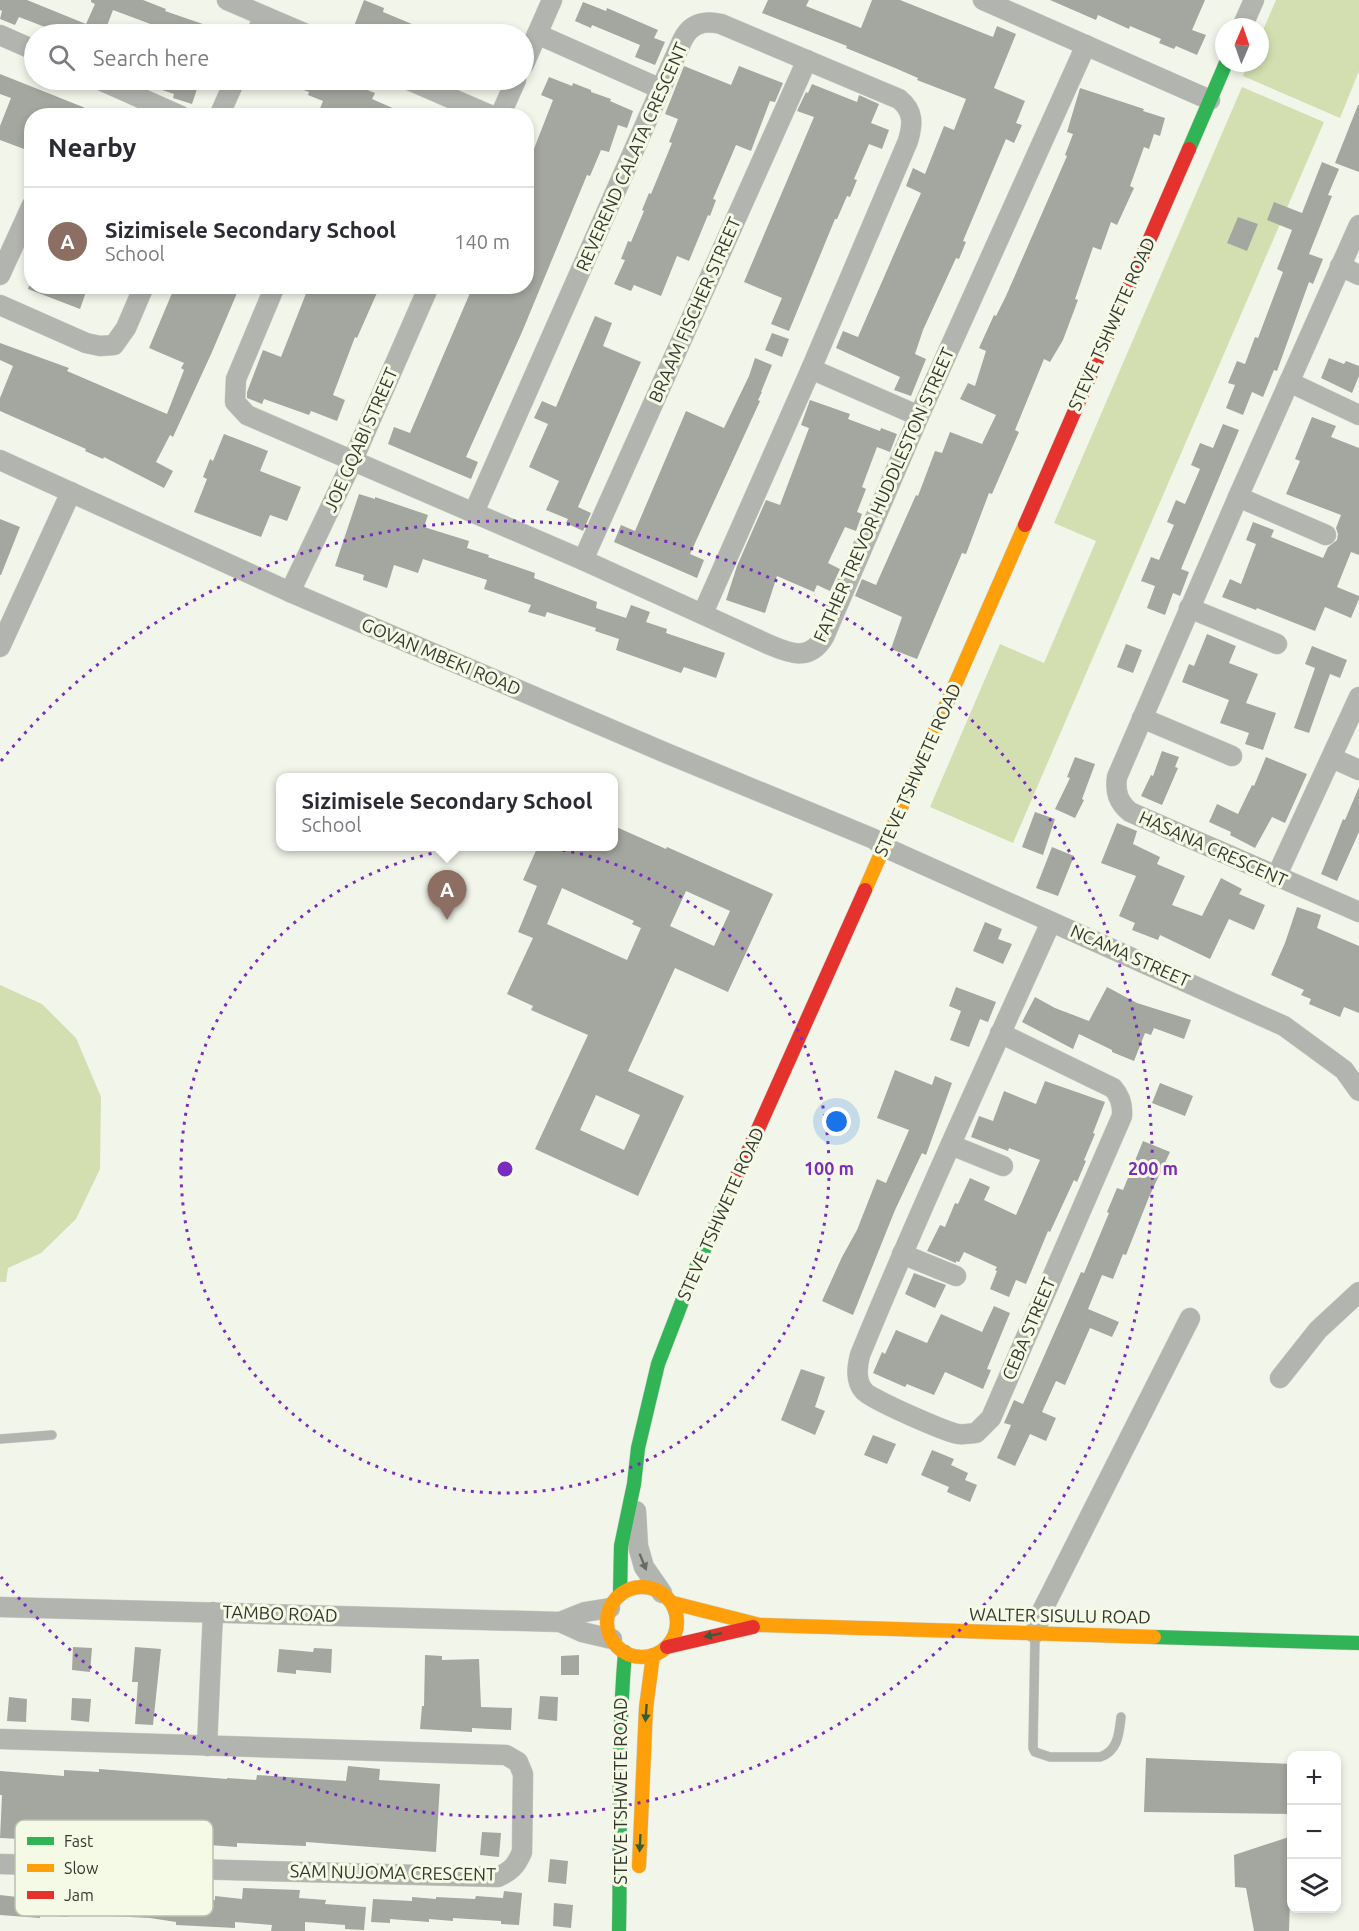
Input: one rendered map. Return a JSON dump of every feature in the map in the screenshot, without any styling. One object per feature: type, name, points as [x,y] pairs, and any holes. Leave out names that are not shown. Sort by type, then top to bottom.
[{"type":"street","points":[[227,0],[283,24]]},
{"type":"street","points":[[534,41],[552,0]]},
{"type":"street","points":[[983,0],[1210,100]]},
{"type":"street","points":[[1246,18],[1254,0]]},
{"type":"street","points":[[260,24],[264,16]]},
{"type":"street","name":"REVEREND CALATA CRESCENT","points":[[474,512],[686,33],[704,22],[721,24],[899,99],[905,104],[912,119],[908,141],[811,369],[703,613]]},
{"type":"street","points":[[537,34],[661,89]]},
{"type":"street","points":[[0,35],[24,46]]},
{"type":"street","name":"FATHER TREVOR HUDDLESTON STREET","points":[[272,294],[236,379],[235,402],[247,415],[583,560],[784,652],[804,653],[820,645],[919,416],[1086,45]]},
{"type":"street","name":"BRAAM FISCHER STREET","points":[[583,560],[807,60]]},
{"type":"street","name":"STEVE TSHWETE ROAD","points":[[615,1601],[621,1546],[634,1484],[638,1448],[658,1364],[690,1281],[884,846],[1222,72]]},
{"type":"street","points":[[122,90],[163,108]]},
{"type":"street","points":[[223,108],[231,90]]},
{"type":"street","points":[[432,90],[474,108]]},
{"type":"street","points":[[504,108],[512,90]]},
{"type":"street","points":[[0,275],[24,222]]},
{"type":"street","name":"HASANA CRESCENT","points":[[1359,225],[1189,608],[1117,777],[1118,796],[1122,806],[1130,812],[1359,912]]},
{"type":"street","points":[[1340,267],[1359,275]]},
{"type":"street","points":[[0,305],[86,343],[100,346],[114,345],[126,328],[141,294]]},
{"type":"street","name":"JOE GQABI STREET","points":[[290,592],[352,462],[426,294]]},
{"type":"street","points":[[811,369],[919,416]]},
{"type":"street","points":[[1289,382],[1359,415]]},
{"type":"street","name":"GOVAN MBEKI ROAD","points":[[0,460],[290,592],[666,753],[874,839],[884,846]]},
{"type":"street","points":[[0,647],[71,492]]},
{"type":"street","points":[[1238,497],[1326,535]]},
{"type":"street","points":[[1189,608],[1277,644]]},
{"type":"street","points":[[1276,877],[1359,697]]},
{"type":"street","points":[[1142,718],[1232,756]]},
{"type":"street","points":[[1332,758],[1359,771]]},
{"type":"street","name":"NCAMA STREET","points":[[884,846],[1284,1026],[1344,1070],[1359,1091]]},
{"type":"street","name":"CEBA STREET","points":[[1000,1033],[1113,1088],[1123,1108],[1122,1116],[991,1419],[976,1433],[957,1434],[875,1400],[863,1390],[857,1376],[860,1355],[902,1254],[1000,1033],[1051,922]]},
{"type":"street","points":[[951,1145],[1003,1166]]},
{"type":"street","points":[[902,1254],[956,1276]]},
{"type":"street","points":[[1280,1378],[1318,1330],[1359,1292]]},
{"type":"street","points":[[1035,1633],[1041,1611],[1190,1318]]},
{"type":"street","name":"STEVE TSHWETE ROAD","points":[[634,1484],[638,1546],[644,1567],[667,1598]]},
{"type":"street","points":[[648,1587],[667,1598],[678,1619],[675,1634],[667,1647],[653,1655],[638,1656],[618,1645],[607,1624],[615,1601],[633,1588],[648,1587]]},
{"type":"street","name":"WALTER SISULU ROAD","points":[[667,1598],[760,1626]]},
{"type":"street","name":"TAMBO ROAD","points":[[560,1622],[615,1601]]},
{"type":"street","name":"TAMBO ROAD","points":[[0,1607],[560,1622],[618,1645]]},
{"type":"street","points":[[207,1746],[213,1612]]},
{"type":"street","name":"WALTER SISULU ROAD","points":[[667,1647],[760,1626],[1359,1643]]},
{"type":"street","name":"STEVE TSHWETE ROAD","points":[[618,1645],[621,1844],[619,1931]]},
{"type":"street","name":"STEVE TSHWETE ROAD","points":[[638,1878],[646,1708],[653,1655]]},
{"type":"street","name":"SAM NUJOMA CRESCENT","points":[[0,1739],[506,1755],[518,1762],[523,1774],[522,1852],[517,1864],[510,1872],[498,1877],[213,1870]]},
{"type":"street","name":"SAM NUJOMA CRESCENT","points":[[0,1864],[15,1864]]},
{"type":"lane","points":[[0,1439],[52,1435]]},
{"type":"lane","points":[[1035,1633],[1033,1741],[1035,1752],[1050,1757],[1100,1758],[1114,1747],[1121,1717]]},
{"type":"green space","points":[[1276,0],[1359,0],[1359,71],[1340,118],[1243,76],[1245,72],[1269,72],[1268,18]]},
{"type":"green space","points":[[1242,87],[1324,122],[1013,843],[930,807],[1000,644],[1044,663],[1096,541],[1054,523]]},
{"type":"green space","points":[[0,985],[42,1004],[76,1038],[101,1097],[100,1169],[76,1219],[41,1253],[8,1268],[6,1282],[0,1282]]},
{"type":"building","points":[[0,0],[27,0],[86,24],[37,24],[19,17],[15,25],[0,19],[2,11]]},
{"type":"building","points":[[91,0],[143,0],[166,9],[165,11],[203,24],[150,24],[113,10],[108,24],[86,24],[95,4]]},
{"type":"building","points":[[364,0],[384,8],[383,12],[412,24],[355,24]]},
{"type":"building","points":[[768,0],[809,0],[806,6],[861,28],[872,0],[900,0],[993,37],[997,26],[1016,34],[994,88],[1025,101],[1016,123],[1022,125],[1014,143],[1006,139],[963,241],[966,242],[959,259],[956,258],[923,330],[915,354],[926,359],[911,396],[894,390],[900,377],[836,348],[843,331],[858,337],[921,193],[906,186],[913,168],[925,174],[944,126],[954,130],[966,99],[917,80],[918,78],[846,48],[847,46],[762,13]]},
{"type":"building","points":[[1050,0],[1205,0],[1192,30],[1206,35],[1197,55],[1176,46],[1174,49],[1159,43],[1161,39],[1130,26],[1129,29],[1098,15],[1096,20]]},
{"type":"building","points":[[583,2],[606,11],[607,8],[658,30],[654,38],[665,42],[655,65],[635,57],[640,45],[592,25],[591,28],[575,21]]},
{"type":"building","points":[[684,66],[731,85],[739,66],[783,83],[775,102],[770,101],[751,151],[736,145],[713,199],[716,200],[710,216],[708,215],[689,261],[677,256],[661,296],[634,285],[631,291],[614,284],[625,260],[621,259],[628,241],[631,242],[649,193],[651,194],[672,143],[669,142],[678,119],[665,114]]},
{"type":"building","points":[[0,74],[24,84],[24,90],[40,90],[85,108],[24,108],[24,149],[0,140],[0,126],[11,98],[0,94]]},
{"type":"building","points":[[549,77],[591,90],[633,111],[627,128],[618,125],[609,152],[601,150],[590,176],[587,175],[522,332],[466,457],[478,462],[471,479],[388,444],[394,427],[410,433],[470,294],[534,294],[534,149],[553,100],[541,95]]},
{"type":"building","points":[[812,84],[857,102],[859,95],[879,104],[871,123],[889,130],[882,149],[869,144],[854,179],[857,180],[850,197],[847,196],[835,219],[789,331],[771,324],[782,298],[744,282],[814,117],[797,111]]},
{"type":"building","points":[[1080,88],[1165,118],[1160,136],[1154,134],[1149,149],[1144,147],[1130,186],[1134,188],[1117,225],[1111,222],[1101,250],[1093,247],[1075,299],[1078,300],[1063,340],[1050,362],[1044,359],[1015,430],[1019,432],[992,494],[989,493],[966,554],[962,553],[917,659],[891,649],[902,617],[855,596],[862,579],[876,585],[916,495],[918,496],[935,451],[942,453],[950,432],[982,444],[996,415],[960,399],[968,383],[975,386],[986,351],[979,348],[994,315],[996,316],[1006,296],[1067,156],[1065,155],[1073,134],[1067,132]]},
{"type":"building","points":[[162,90],[197,90],[192,104],[173,98],[174,94]]},
{"type":"building","points":[[304,90],[368,90],[375,93],[372,99],[393,108],[320,108],[323,101],[308,95],[309,92]]},
{"type":"building","points":[[1359,105],[1359,172],[1335,163]]},
{"type":"building","points":[[1322,162],[1339,169],[1328,195],[1332,196],[1309,254],[1323,259],[1313,284],[1309,282],[1277,371],[1274,370],[1263,397],[1252,392],[1243,415],[1226,408],[1235,385],[1228,383],[1237,361],[1245,364],[1255,337],[1258,338],[1283,272],[1277,269],[1292,230],[1267,220],[1274,202],[1302,213]]},
{"type":"building","points":[[1238,217],[1258,224],[1247,251],[1227,243]]},
{"type":"building","points":[[41,294],[85,294],[80,309]]},
{"type":"building","points":[[172,294],[237,294],[173,437],[170,435],[156,462],[173,471],[164,488],[104,457],[103,459],[85,451],[86,449],[0,411],[0,398],[13,366],[0,360],[0,343],[69,368],[67,371],[167,414],[184,370],[181,368],[184,363],[149,348]]},
{"type":"building","points":[[306,294],[376,294],[357,338],[355,337],[333,395],[345,400],[337,421],[311,411],[309,415],[264,399],[262,404],[247,398],[247,392],[263,350],[281,357]]},
{"type":"building","points":[[595,316],[612,323],[603,346],[641,362],[578,507],[591,513],[583,531],[566,523],[568,519],[546,510],[559,481],[529,467],[548,424],[534,418],[542,401],[556,407]]},
{"type":"building","points":[[772,333],[789,339],[782,357],[765,350]]},
{"type":"building","points":[[755,358],[772,365],[758,400],[760,401],[690,554],[704,560],[697,578],[614,542],[621,525],[635,531],[686,411],[724,428],[749,376]]},
{"type":"building","points":[[1329,358],[1344,364],[1346,361],[1359,366],[1359,376],[1352,393],[1321,378]]},
{"type":"building","points":[[810,400],[850,414],[848,419],[880,431],[881,428],[897,434],[890,452],[877,447],[862,487],[866,489],[857,512],[862,514],[856,531],[845,527],[828,563],[840,569],[830,591],[817,585],[814,592],[777,576],[765,613],[726,600],[737,566],[766,500],[780,505],[809,428],[801,425]]},
{"type":"building","points":[[1312,417],[1336,426],[1331,437],[1359,448],[1359,555],[1351,552],[1337,587],[1359,596],[1359,599],[1351,618],[1325,607],[1315,631],[1222,597],[1230,579],[1241,584],[1256,544],[1246,540],[1253,522],[1274,530],[1271,537],[1323,558],[1328,547],[1337,540],[1336,528],[1341,515],[1286,494],[1300,461],[1295,459]]},
{"type":"building","points":[[1223,424],[1239,430],[1181,569],[1189,572],[1180,596],[1173,593],[1165,615],[1147,608],[1155,586],[1141,581],[1151,557],[1159,560],[1174,525],[1167,522],[1176,500],[1185,504],[1200,469],[1191,465],[1200,443],[1213,448]]},
{"type":"building","points":[[224,434],[268,451],[260,471],[301,487],[287,521],[270,515],[261,537],[194,512],[207,479],[203,477],[210,459],[213,461]]},
{"type":"building","points":[[359,494],[428,515],[424,527],[469,541],[467,548],[535,573],[534,578],[597,602],[596,608],[626,618],[631,605],[650,612],[646,622],[667,629],[666,633],[725,653],[716,678],[684,667],[681,673],[616,650],[619,639],[595,631],[596,628],[547,612],[545,617],[528,612],[531,605],[484,589],[487,580],[423,559],[418,573],[394,565],[387,588],[363,580],[364,575],[335,566]]},
{"type":"building","points":[[0,519],[20,527],[1,575],[0,575]]},
{"type":"building","points":[[1207,634],[1236,646],[1229,663],[1258,674],[1246,703],[1276,713],[1263,750],[1245,744],[1249,733],[1220,723],[1229,700],[1182,682],[1189,664],[1194,666]]},
{"type":"building","points":[[1126,644],[1142,650],[1133,673],[1117,667]]},
{"type":"building","points":[[1312,646],[1347,660],[1340,678],[1330,674],[1309,733],[1294,728],[1315,668],[1305,664]]},
{"type":"building","points":[[1162,751],[1179,757],[1175,767],[1178,768],[1162,805],[1141,796],[1151,775],[1153,776]]},
{"type":"building","points":[[1075,757],[1095,764],[1082,799],[1084,800],[1075,818],[1055,809],[1070,778],[1067,777]]},
{"type":"building","points":[[1266,757],[1307,774],[1285,823],[1272,817],[1255,848],[1230,835],[1231,832],[1209,822],[1217,804],[1238,814],[1252,785],[1254,786]]},
{"type":"building","points":[[1359,787],[1359,832],[1337,881],[1321,874],[1343,819],[1345,820]]},
{"type":"building","points":[[1035,812],[1055,819],[1043,855],[1022,847]]},
{"type":"building","points":[[1117,823],[1137,831],[1133,844],[1160,857],[1157,864],[1185,876],[1172,905],[1202,916],[1221,878],[1242,889],[1239,894],[1265,905],[1254,930],[1229,919],[1210,959],[1160,935],[1158,940],[1132,930],[1135,923],[1119,916],[1136,876],[1101,863]]},
{"type":"building","points":[[618,828],[773,894],[728,992],[675,968],[628,1071],[684,1096],[638,1196],[535,1149],[588,1035],[531,1010],[533,1006],[507,994],[533,938],[518,932],[537,886],[523,880],[536,851],[618,851]],"holes":[[[562,888],[634,921],[632,924],[641,928],[627,960],[547,924]],[[686,891],[730,911],[714,946],[670,926]],[[596,1095],[640,1115],[624,1150],[580,1130]]]},
{"type":"building","points":[[1052,847],[1074,856],[1058,896],[1036,888]]},
{"type":"building","points":[[1297,907],[1321,915],[1317,928],[1359,946],[1359,1013],[1344,1007],[1340,1017],[1309,1004],[1311,999],[1301,995],[1304,990],[1271,975]]},
{"type":"building","points":[[985,922],[1002,929],[998,939],[1012,944],[1003,964],[973,951]]},
{"type":"building","points":[[956,987],[996,1002],[988,1022],[980,1019],[969,1047],[950,1040],[961,1011],[949,1006]]},
{"type":"building","points":[[1107,987],[1137,1003],[1191,1020],[1184,1039],[1154,1028],[1151,1035],[1145,1033],[1134,1061],[1079,1034],[1073,1049],[1022,1022],[1035,997],[1055,1008],[1089,1021]]},
{"type":"building","points":[[895,1070],[932,1085],[935,1076],[952,1083],[926,1155],[922,1153],[895,1210],[853,1315],[822,1301],[857,1230],[877,1179],[886,1183],[909,1130],[877,1118]]},
{"type":"building","points":[[1045,1081],[1105,1102],[1077,1182],[1074,1180],[1050,1232],[1048,1231],[1026,1284],[1016,1280],[1009,1297],[990,1289],[997,1267],[964,1252],[959,1262],[956,1261],[956,1263],[927,1251],[940,1225],[945,1227],[955,1203],[958,1204],[970,1178],[990,1187],[984,1200],[1016,1215],[1040,1160],[971,1137],[979,1116],[993,1121],[1004,1091],[1036,1104]]},
{"type":"building","points":[[1160,1083],[1193,1096],[1185,1116],[1152,1103]]},
{"type":"building","points":[[1143,1141],[1170,1152],[1126,1255],[1123,1254],[1113,1279],[1102,1275],[1088,1309],[1119,1322],[1112,1337],[1090,1328],[1065,1385],[1056,1381],[1042,1412],[1056,1418],[1046,1441],[1030,1434],[1015,1466],[997,1458],[1011,1425],[1004,1423],[1014,1400],[1023,1404],[1081,1272],[1084,1273],[1117,1188],[1123,1190]]},
{"type":"building","points":[[914,1273],[946,1285],[935,1308],[905,1294]]},
{"type":"building","points":[[994,1306],[1010,1313],[987,1369],[991,1370],[983,1389],[945,1372],[934,1395],[907,1384],[905,1387],[873,1373],[882,1352],[885,1354],[896,1330],[927,1343],[941,1314],[982,1332]]},
{"type":"building","points":[[801,1369],[825,1377],[815,1407],[825,1411],[815,1435],[781,1420]]},
{"type":"building","points":[[873,1435],[896,1444],[887,1464],[864,1455]]},
{"type":"building","points":[[932,1450],[954,1459],[951,1465],[968,1473],[965,1480],[977,1485],[970,1502],[947,1492],[949,1487],[921,1475]]},
{"type":"building","points":[[73,1647],[92,1648],[90,1672],[72,1670]]},
{"type":"building","points":[[135,1647],[161,1649],[153,1725],[135,1724],[138,1682],[132,1682]]},
{"type":"building","points":[[314,1648],[332,1649],[331,1673],[296,1670],[296,1674],[277,1672],[279,1649],[313,1652]]},
{"type":"building","points":[[425,1655],[442,1656],[442,1660],[479,1659],[481,1707],[512,1708],[511,1730],[472,1728],[472,1732],[420,1729],[422,1706],[424,1706]]},
{"type":"building","points":[[579,1655],[579,1675],[561,1675],[561,1656]]},
{"type":"building","points":[[540,1696],[558,1697],[557,1721],[538,1719]]},
{"type":"building","points":[[9,1697],[27,1699],[26,1722],[7,1721]]},
{"type":"building","points":[[72,1698],[91,1699],[89,1722],[71,1720]]},
{"type":"building","points":[[1146,1758],[1287,1764],[1287,1814],[1144,1812]]},
{"type":"building","points":[[348,1766],[380,1769],[379,1780],[440,1784],[436,1852],[306,1842],[306,1846],[237,1843],[237,1847],[213,1845],[213,1820],[15,1820],[15,1839],[0,1838],[2,1795],[0,1795],[0,1771],[64,1776],[64,1770],[99,1772],[99,1769],[227,1779],[256,1780],[257,1775],[346,1781]]},
{"type":"building","points":[[482,1832],[501,1833],[499,1857],[480,1855]]},
{"type":"building","points":[[1287,1838],[1289,1931],[1254,1931],[1246,1888],[1235,1887],[1234,1855]]},
{"type":"building","points":[[550,1859],[568,1861],[566,1884],[548,1882]]},
{"type":"building","points":[[243,1888],[300,1890],[299,1898],[326,1900],[325,1904],[366,1907],[364,1930],[345,1929],[345,1925],[305,1922],[305,1931],[271,1931],[272,1925],[235,1922],[235,1928],[176,1925],[176,1922],[110,1916],[213,1916],[215,1896],[242,1899]]},
{"type":"building","points":[[504,1891],[522,1893],[519,1925],[501,1924],[501,1921],[453,1918],[453,1921],[390,1919],[390,1923],[371,1922],[373,1899],[412,1901],[412,1897],[503,1898]]},
{"type":"building","points":[[0,1895],[15,1897],[15,1916],[40,1916],[40,1918],[0,1915]]},
{"type":"building","points":[[554,1903],[573,1905],[571,1928],[553,1926]]},
{"type":"traffic: fast","points":[[1189,149],[1222,72]]},
{"type":"traffic: fast","points":[[620,1595],[621,1546],[634,1484],[638,1448],[658,1364],[690,1281],[724,1205]]},
{"type":"traffic: fast","points":[[1154,1637],[1359,1643]]},
{"type":"traffic: fast","points":[[619,1931],[620,1757],[625,1652]]},
{"type":"traffic: slow","points":[[865,890],[1025,525]]},
{"type":"traffic: slow","points":[[642,1587],[655,1590],[667,1597],[674,1609],[677,1622],[674,1635],[667,1647],[655,1654],[642,1657],[629,1654],[617,1647],[610,1635],[607,1622],[610,1609],[617,1597],[629,1590],[642,1587]]},
{"type":"traffic: slow","points":[[673,1603],[760,1625],[1154,1637]]},
{"type":"traffic: slow","points":[[639,1866],[646,1708],[653,1655]]},
{"type":"traffic: jam","points":[[1025,525],[1189,149]]},
{"type":"traffic: jam","points":[[724,1205],[865,890]]},
{"type":"traffic: jam","points":[[667,1647],[753,1627]]},
{"type":"place","name":"Sizimisele Secondary School","points":[[447,920]]}]
